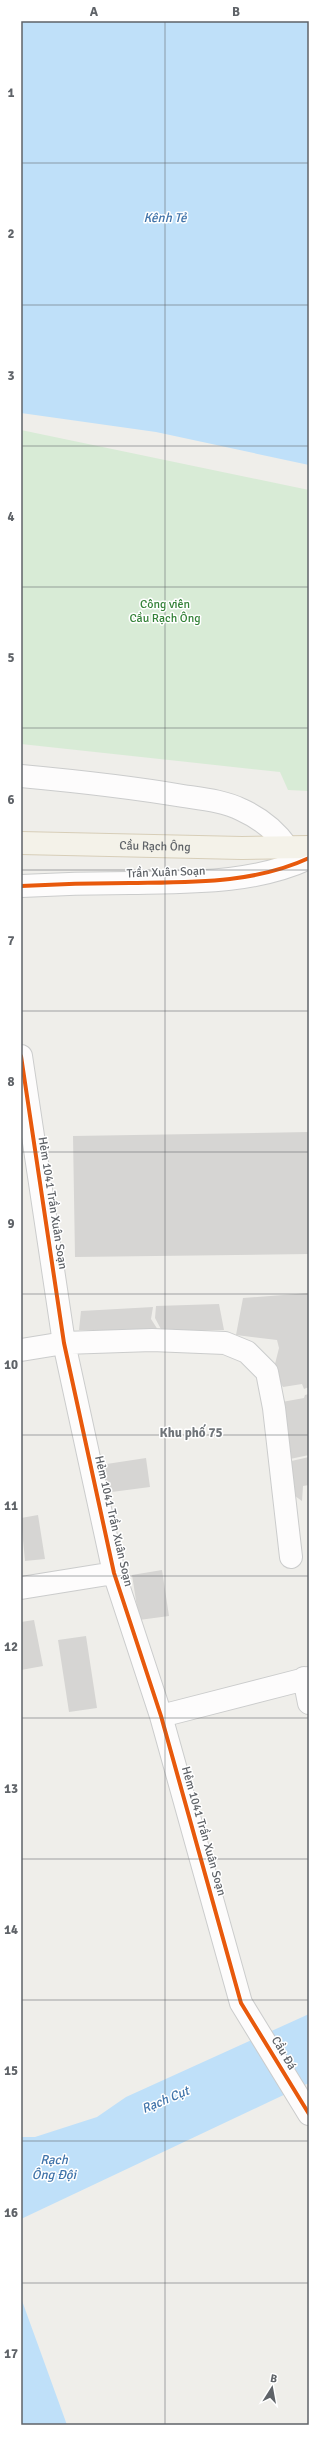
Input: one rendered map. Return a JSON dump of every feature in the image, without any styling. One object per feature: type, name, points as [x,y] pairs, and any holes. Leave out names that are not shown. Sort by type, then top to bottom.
[{"type":"main road","name":"Cầu Rạch Ông","points":[[21,843],[299,848]]},
{"type":"street","points":[[21,776],[152,791],[221,803],[241,809],[260,820],[299,848]]},
{"type":"street","name":"Trần Xuân Soạn","points":[[21,886],[195,882],[264,874],[287,868],[309,858]]},
{"type":"street","name":"Hẻm 1041 Trần Xuân Soạn","points":[[21,1056],[64,1343],[114,1573],[160,1716],[241,2003]]},
{"type":"street","points":[[21,1350],[64,1343],[192,1340],[225,1343],[247,1352],[267,1372],[274,1408],[291,1557]]},
{"type":"street","points":[[21,1588],[114,1573]]},
{"type":"street","points":[[160,1716],[306,1678],[309,1702]]},
{"type":"street","name":"Cầu Đá","points":[[241,2003],[309,2114]]},
{"type":"green space","name":"Công viên Cầu Rạch Ông","points":[[21,430],[309,490],[309,791],[288,790],[280,772],[21,744]]},
{"type":"water","name":"Kênh Tẻ","points":[[21,21],[309,21],[309,465],[156,432],[21,413]]},
{"type":"water","name":"Rạch Ông Đội","points":[[309,2014],[309,2083],[21,2219],[21,2137],[35,2137],[97,2117],[126,2097]]},
{"type":"water","points":[[21,2298],[67,2425],[21,2425]]},
{"type":"building","points":[[309,1132],[309,1254],[75,1257],[73,1136]]},
{"type":"building","points":[[309,1293],[309,1387],[304,1389],[302,1384],[283,1387],[273,1372],[279,1348],[277,1340],[236,1335],[243,1298]]},
{"type":"building","points":[[219,1304],[224,1330],[162,1331],[155,1318],[156,1306]]},
{"type":"building","points":[[153,1307],[151,1319],[158,1330],[79,1330],[81,1311]]},
{"type":"building","points":[[309,1394],[309,1455],[290,1459],[282,1402],[304,1398],[305,1395]]},
{"type":"building","points":[[309,1457],[309,1485],[303,1486],[302,1501],[295,1496],[295,1485],[287,1481],[287,1462]]},
{"type":"building","points":[[146,1458],[150,1487],[104,1493],[100,1465]]},
{"type":"building","points":[[38,1515],[45,1559],[25,1561],[21,1518]]},
{"type":"building","points":[[162,1570],[169,1616],[139,1620],[132,1575]]},
{"type":"building","points":[[34,1620],[43,1666],[21,1670],[21,1622]]},
{"type":"building","points":[[86,1636],[97,1708],[69,1712],[58,1640]]},
{"type":"cycle path","points":[[21,886],[89,883],[198,882],[221,880],[266,873],[309,858]]},
{"type":"cycle path","points":[[21,1056],[64,1343],[114,1573],[161,1716],[241,2003],[309,2114]]},
{"type":"district","name":"Khu phố 75","points":[[191,1432]]},
{"type":"water label","name":"Rạch Cụt","points":[[165,2099]]}]
